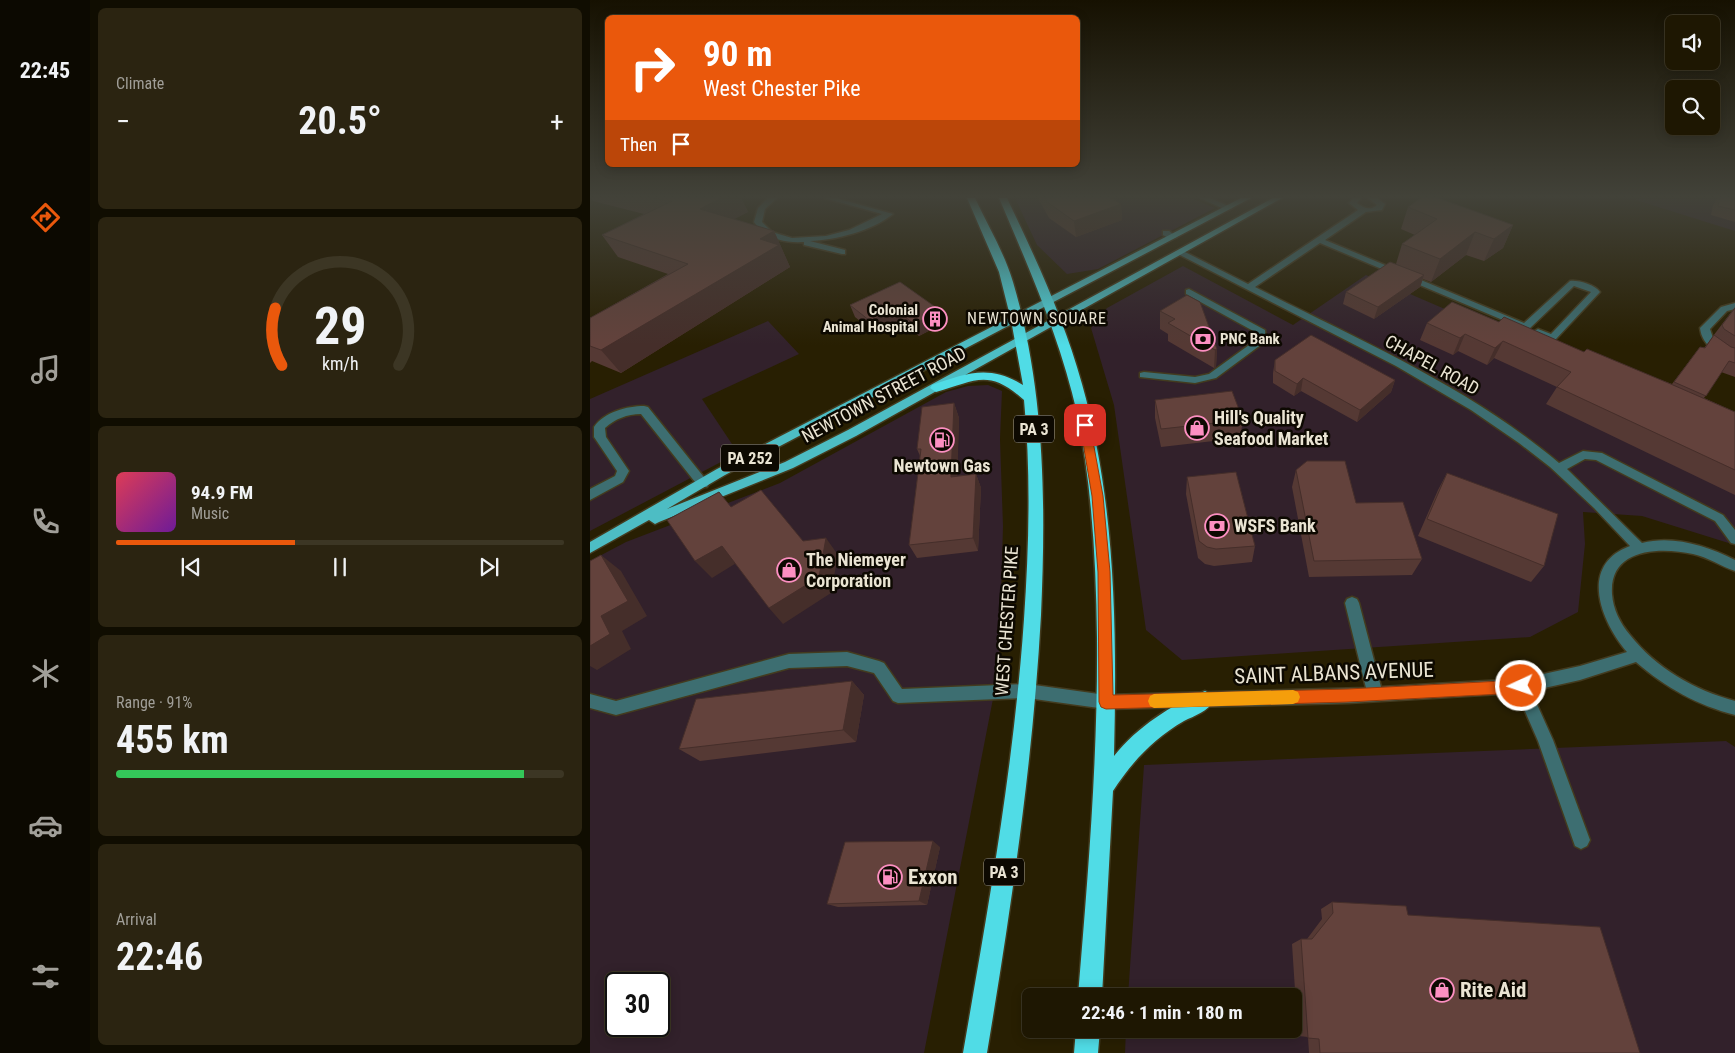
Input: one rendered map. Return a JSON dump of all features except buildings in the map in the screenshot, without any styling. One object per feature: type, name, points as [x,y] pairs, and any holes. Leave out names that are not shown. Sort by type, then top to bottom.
[{"type":"highway","name":"WEST CHESTER PIKE","points":[[975,1053],[1006,853],[1027,691],[1032,636],[1037,518],[1031,399],[1022,341],[994,247]]},
{"type":"highway","points":[[1025,247],[1050,302],[1077,386],[1097,496],[1104,572],[1106,702],[1104,788],[1091,988]]},
{"type":"highway","points":[[936,388],[974,376],[993,376],[1013,383],[1031,399]]},
{"type":"highway","points":[[1104,788],[1116,768],[1134,746],[1156,727],[1205,700]]},
{"type":"highway","points":[[1086,1053],[1087,1038]]},
{"type":"main road","name":"NEWTOWN STREET ROAD","points":[[620,532],[702,484],[1050,302],[1147,247]]},
{"type":"main road","name":"NEWTOWN STREET ROAD","points":[[620,532],[789,465],[936,388],[1190,247]]},
{"type":"main road","name":"PA 252","points":[[590,548],[620,532]]},
{"type":"street","points":[[822,247],[842,252]]},
{"type":"street","points":[[1248,288],[1308,247]]},
{"type":"street","points":[[1336,247],[1555,341],[1596,292],[1573,283],[1526,327]]},
{"type":"street","name":"CHAPEL ROAD","points":[[1180,253],[1385,356],[1455,394],[1523,440],[1559,468],[1587,492],[1639,548]]},
{"type":"street","points":[[1144,375],[1195,380],[1212,376],[1260,341],[1262,332],[1189,292]]},
{"type":"street","points":[[1735,306],[1724,309],[1705,328],[1705,336],[1712,345],[1735,357]]},
{"type":"street","points":[[590,495],[619,479],[623,471],[600,436],[599,427],[628,412],[637,410],[644,410],[702,484]]},
{"type":"street","points":[[1559,468],[1583,455],[1598,456],[1719,518],[1735,539]]},
{"type":"street","points":[[1735,566],[1695,549],[1661,545],[1639,548],[1622,555],[1612,564],[1607,575],[1605,592],[1606,602],[1616,625],[1639,655],[1652,668],[1697,696],[1735,708]]},
{"type":"street","points":[[1352,603],[1375,694]]},
{"type":"street","name":"SAINT ALBANS AVENUE","points":[[590,702],[616,708],[789,660],[847,659],[879,668],[898,696],[1027,691],[1106,702],[1375,694],[1521,686],[1580,673],[1639,655]]},
{"type":"street","points":[[1521,686],[1545,740],[1581,840]]},
{"type":"shaded area","points":[[1039,247],[1140,247],[1098,269],[1067,274]]},
{"type":"shaded area","points":[[1183,266],[1293,325],[1366,275],[1735,434],[1735,545],[1642,516],[1583,512],[1585,544],[1578,612],[1530,637],[1182,660],[1146,630],[1114,405],[1091,328],[1107,308]]},
{"type":"shaded area","points":[[768,321],[799,354],[702,399],[738,453],[590,531],[590,399]]},
{"type":"shaded area","points":[[988,385],[1002,391],[1000,439],[1003,526],[999,668],[924,1053],[590,1053],[590,561],[626,542],[780,483],[946,392],[968,386]]},
{"type":"shaded area","points":[[1726,741],[1735,747],[1735,1053],[1125,1053],[1126,1038],[1302,1038],[1302,988],[1129,988],[1144,765]]},
{"type":"slow traffic","points":[[1154,701],[1293,697]]},
{"type":"place","name":"Colonial Animal Hospital","points":[[935,319]]},
{"type":"place","name":"PNC Bank","points":[[1203,339]]},
{"type":"place","name":"Hill's Quality Seafood Market","points":[[1197,428]]},
{"type":"place","name":"Newtown Gas","points":[[942,440]]},
{"type":"place","name":"WSFS Bank","points":[[1217,526]]},
{"type":"place","name":"The Niemeyer Corporation","points":[[789,570]]},
{"type":"place","name":"Exxon","points":[[890,877]]},
{"type":"place","name":"Rite Aid","points":[[1442,990]]},
{"type":"district","name":"NEWTOWN SQUARE","points":[[1037,318]]},
{"type":"route","points":[[1085,425],[1097,496],[1104,572],[1106,702],[1348,696],[1521,686]]}]
